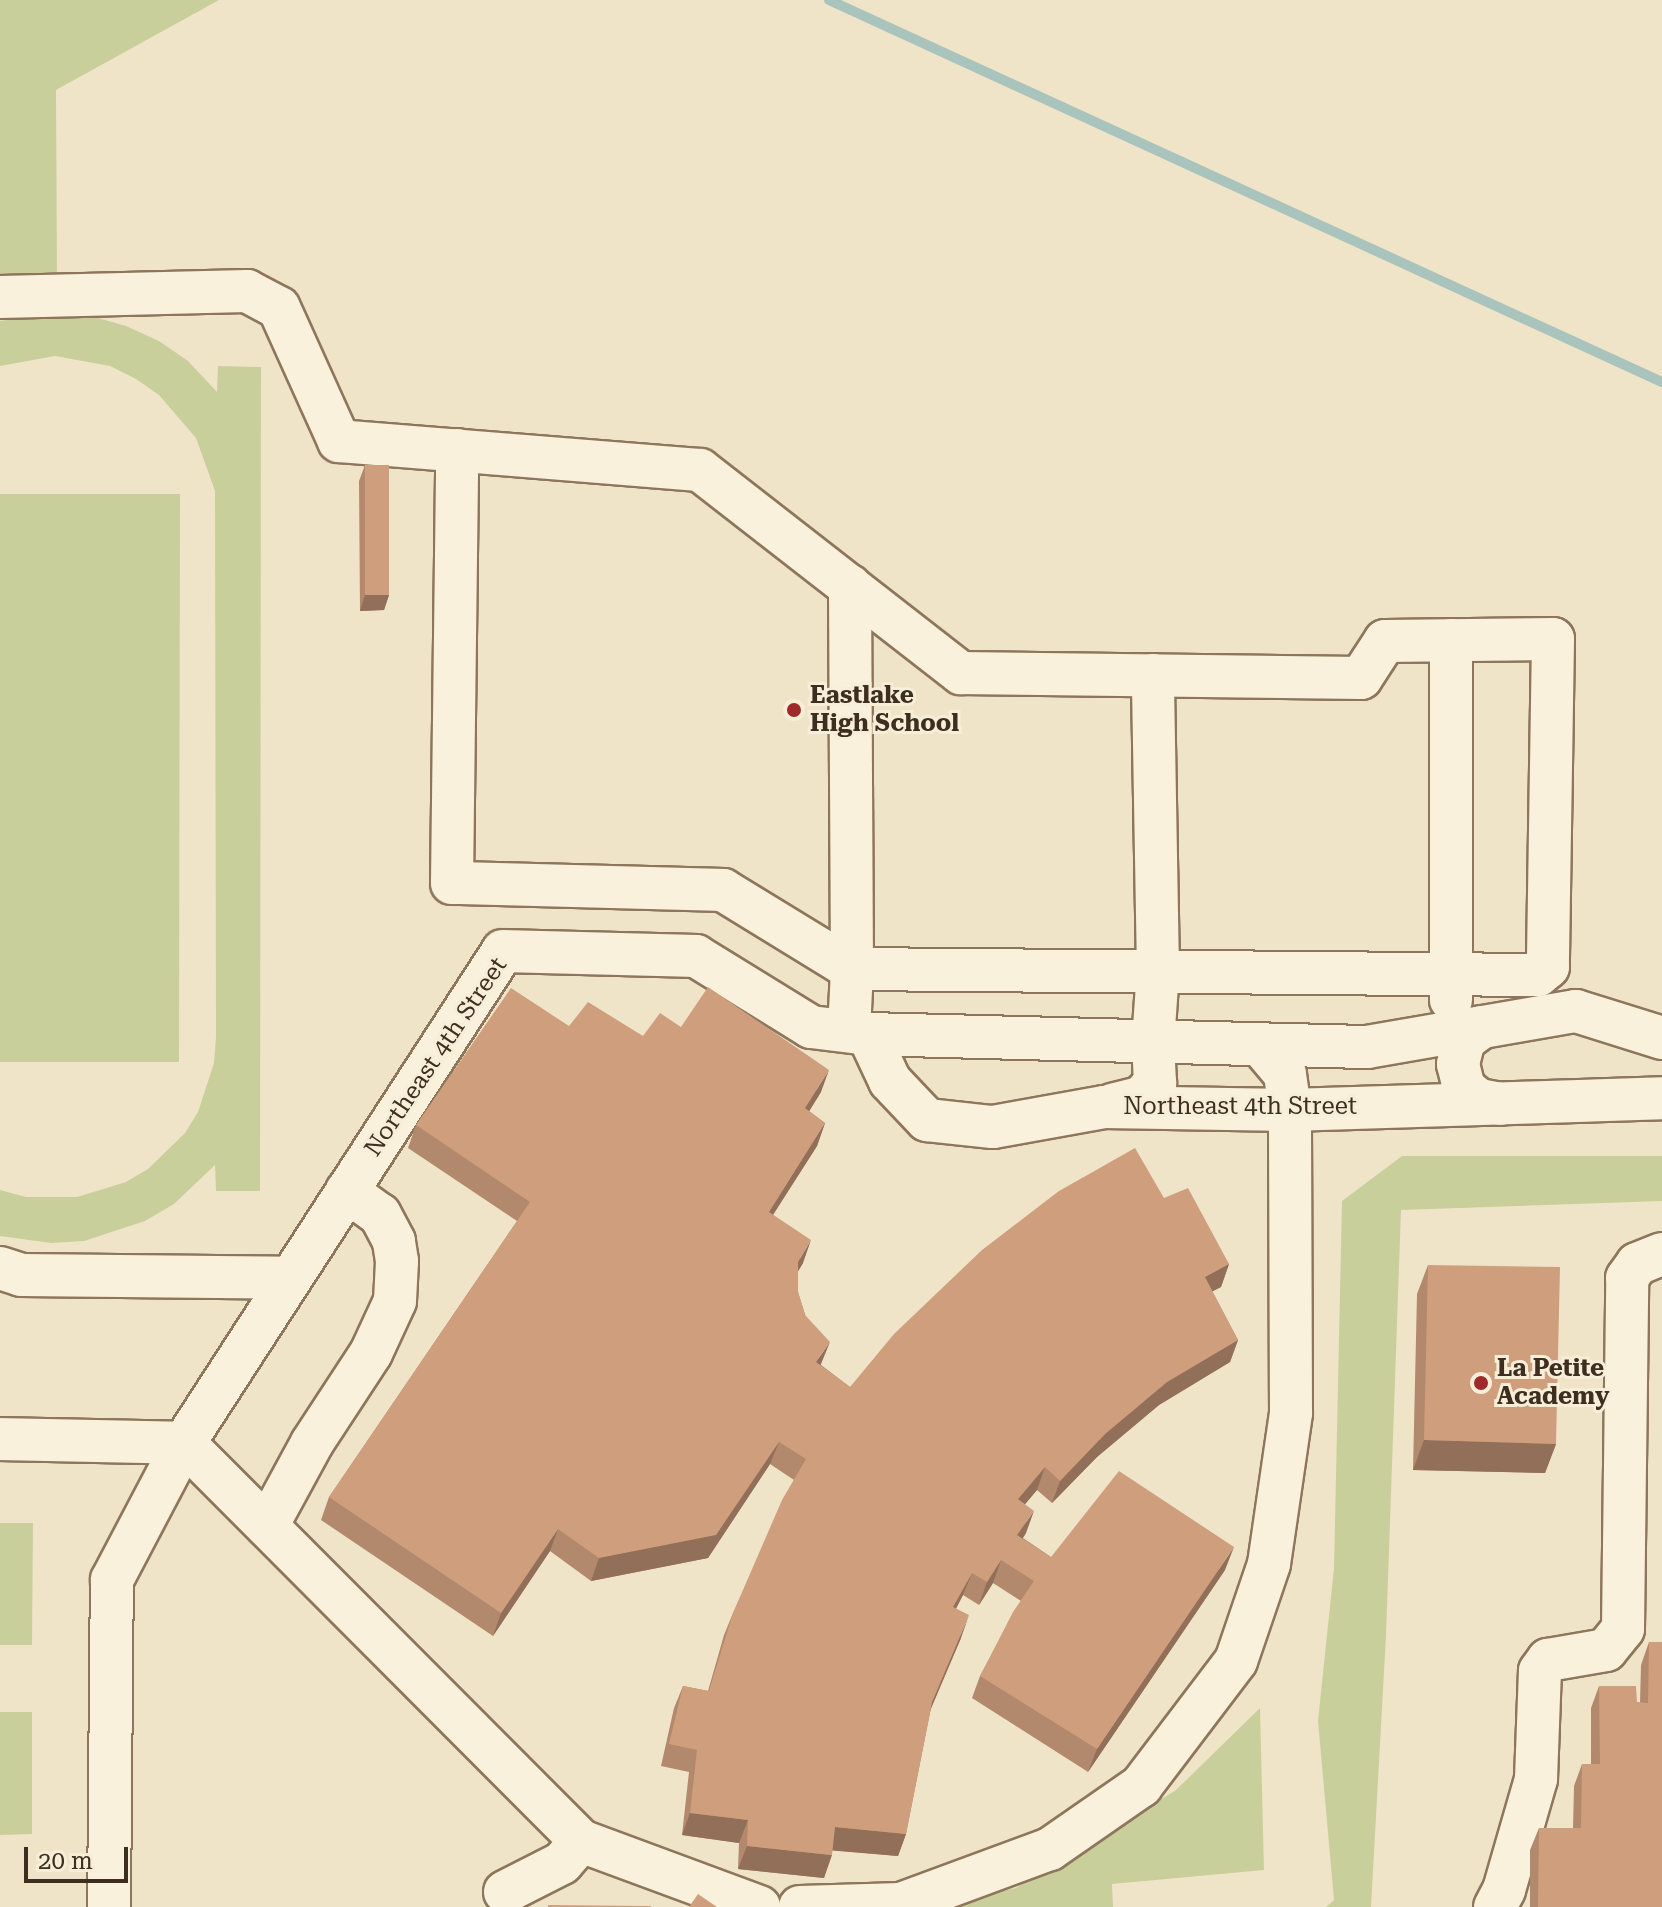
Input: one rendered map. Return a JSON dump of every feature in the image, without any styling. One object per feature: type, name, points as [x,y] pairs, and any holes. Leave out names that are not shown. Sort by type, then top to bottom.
[{"type":"street","points":[[0,297],[247,291],[279,308],[339,441],[700,470],[961,673],[1361,678],[1385,641],[1553,639],[1548,967]]},
{"type":"street","points":[[457,450],[452,883],[723,890],[852,969],[1538,975],[1548,967]]},
{"type":"street","points":[[850,586],[852,969],[858,1033]]},
{"type":"street","points":[[1451,640],[1451,974],[1467,1030],[1458,1064],[1464,1088],[1479,1100],[1501,1104]]},
{"type":"street","points":[[1104,1107],[1141,1098],[1155,1083],[1153,1042],[1158,971],[1153,675]]},
{"type":"street","name":"Northeast 4th Street","points":[[109,1907],[112,1580],[184,1443],[503,951],[696,956],[811,1027],[858,1033],[1367,1047],[1576,1011],[1658,1069]]},
{"type":"street","points":[[1548,967],[1574,989],[1576,1011]]},
{"type":"street","name":"Northeast 4th Street","points":[[858,1033],[890,1081],[927,1120],[993,1127],[1104,1107],[1290,1110],[1501,1104],[1658,1069]]},
{"type":"street","points":[[800,1907],[901,1904],[1050,1849],[1141,1786],[1236,1661],[1269,1564],[1291,1413],[1290,1110],[1285,1074],[1261,1045]]},
{"type":"street","points":[[267,1526],[312,1443],[371,1353],[395,1301],[397,1261],[394,1241],[380,1215],[347,1191]]},
{"type":"street","points":[[1495,1907],[1504,1890],[1536,1779],[1540,1671],[1548,1660],[1562,1656],[1594,1655],[1606,1650],[1623,1629],[1627,1278],[1637,1264],[1662,1254]]},
{"type":"street","points":[[0,1268],[21,1275],[291,1278]]},
{"type":"street","points":[[0,1439],[184,1443],[581,1841],[759,1907]]},
{"type":"street","points":[[505,1892],[562,1863],[581,1841]]},
{"type":"green space","points":[[0,0],[219,0],[56,90],[57,276],[0,276]]},
{"type":"green space","points":[[55,312],[91,316],[126,326],[159,341],[188,361],[217,392],[218,366],[261,367],[260,1191],[216,1191],[215,1165],[174,1204],[145,1221],[84,1241],[51,1243],[0,1236],[0,1190],[26,1197],[77,1197],[126,1182],[148,1169],[185,1133],[198,1112],[214,1063],[216,1037],[215,491],[196,438],[159,395],[136,379],[110,366],[55,356],[0,366],[0,321]]},
{"type":"green space","points":[[0,494],[180,494],[179,1062],[0,1062]]},
{"type":"green space","points":[[1402,1156],[1662,1156],[1662,1201],[1401,1210],[1386,1636],[1371,1907],[1326,1907],[1334,1900],[1318,1721],[1334,1568],[1342,1201]]},
{"type":"green space","points":[[0,1523],[33,1523],[32,1645],[0,1645]]},
{"type":"green space","points":[[1260,1708],[1264,1870],[1112,1884],[1113,1907],[931,1907],[1016,1888],[1176,1790]]},
{"type":"green space","points":[[0,1712],[32,1712],[32,1834],[0,1835]]},
{"type":"building","points":[[365,465],[389,465],[389,595],[365,595]]},
{"type":"building","points":[[708,987],[829,1070],[805,1108],[825,1123],[769,1212],[811,1240],[798,1262],[798,1292],[805,1315],[830,1342],[816,1362],[850,1387],[894,1334],[982,1250],[1059,1191],[1135,1148],[1164,1198],[1188,1188],[1229,1264],[1205,1277],[1238,1340],[1167,1382],[1105,1434],[1060,1481],[1045,1467],[1018,1499],[1034,1511],[1017,1535],[1051,1557],[1119,1471],[1234,1547],[1097,1749],[980,1676],[1013,1612],[1034,1581],[1001,1560],[987,1582],[972,1573],[953,1607],[969,1615],[932,1702],[906,1834],[835,1827],[832,1855],[747,1846],[748,1820],[690,1813],[697,1750],[669,1744],[683,1686],[709,1691],[733,1613],[782,1500],[806,1459],[779,1442],[716,1535],[599,1558],[558,1529],[501,1613],[329,1497],[530,1202],[416,1125],[511,988],[569,1026],[588,1002],[643,1036],[660,1013],[681,1027]]},
{"type":"building","name":"La Petite Academy","points":[[1428,1265],[1560,1267],[1556,1444],[1424,1440]]},
{"type":"building","points":[[1649,1642],[1662,1642],[1662,1907],[1538,1907],[1539,1828],[1581,1828],[1582,1764],[1600,1764],[1599,1686],[1636,1686],[1637,1702],[1648,1703]]},
{"type":"building","points":[[698,1894],[717,1907],[689,1907]]},
{"type":"building","points":[[651,1906],[651,1907],[548,1907]]},
{"type":"waterway","points":[[829,0],[1662,382]]},
{"type":"place","name":"Eastlake High School","points":[[794,710]]},
{"type":"place","name":"La Petite Academy","points":[[1481,1383]]}]
